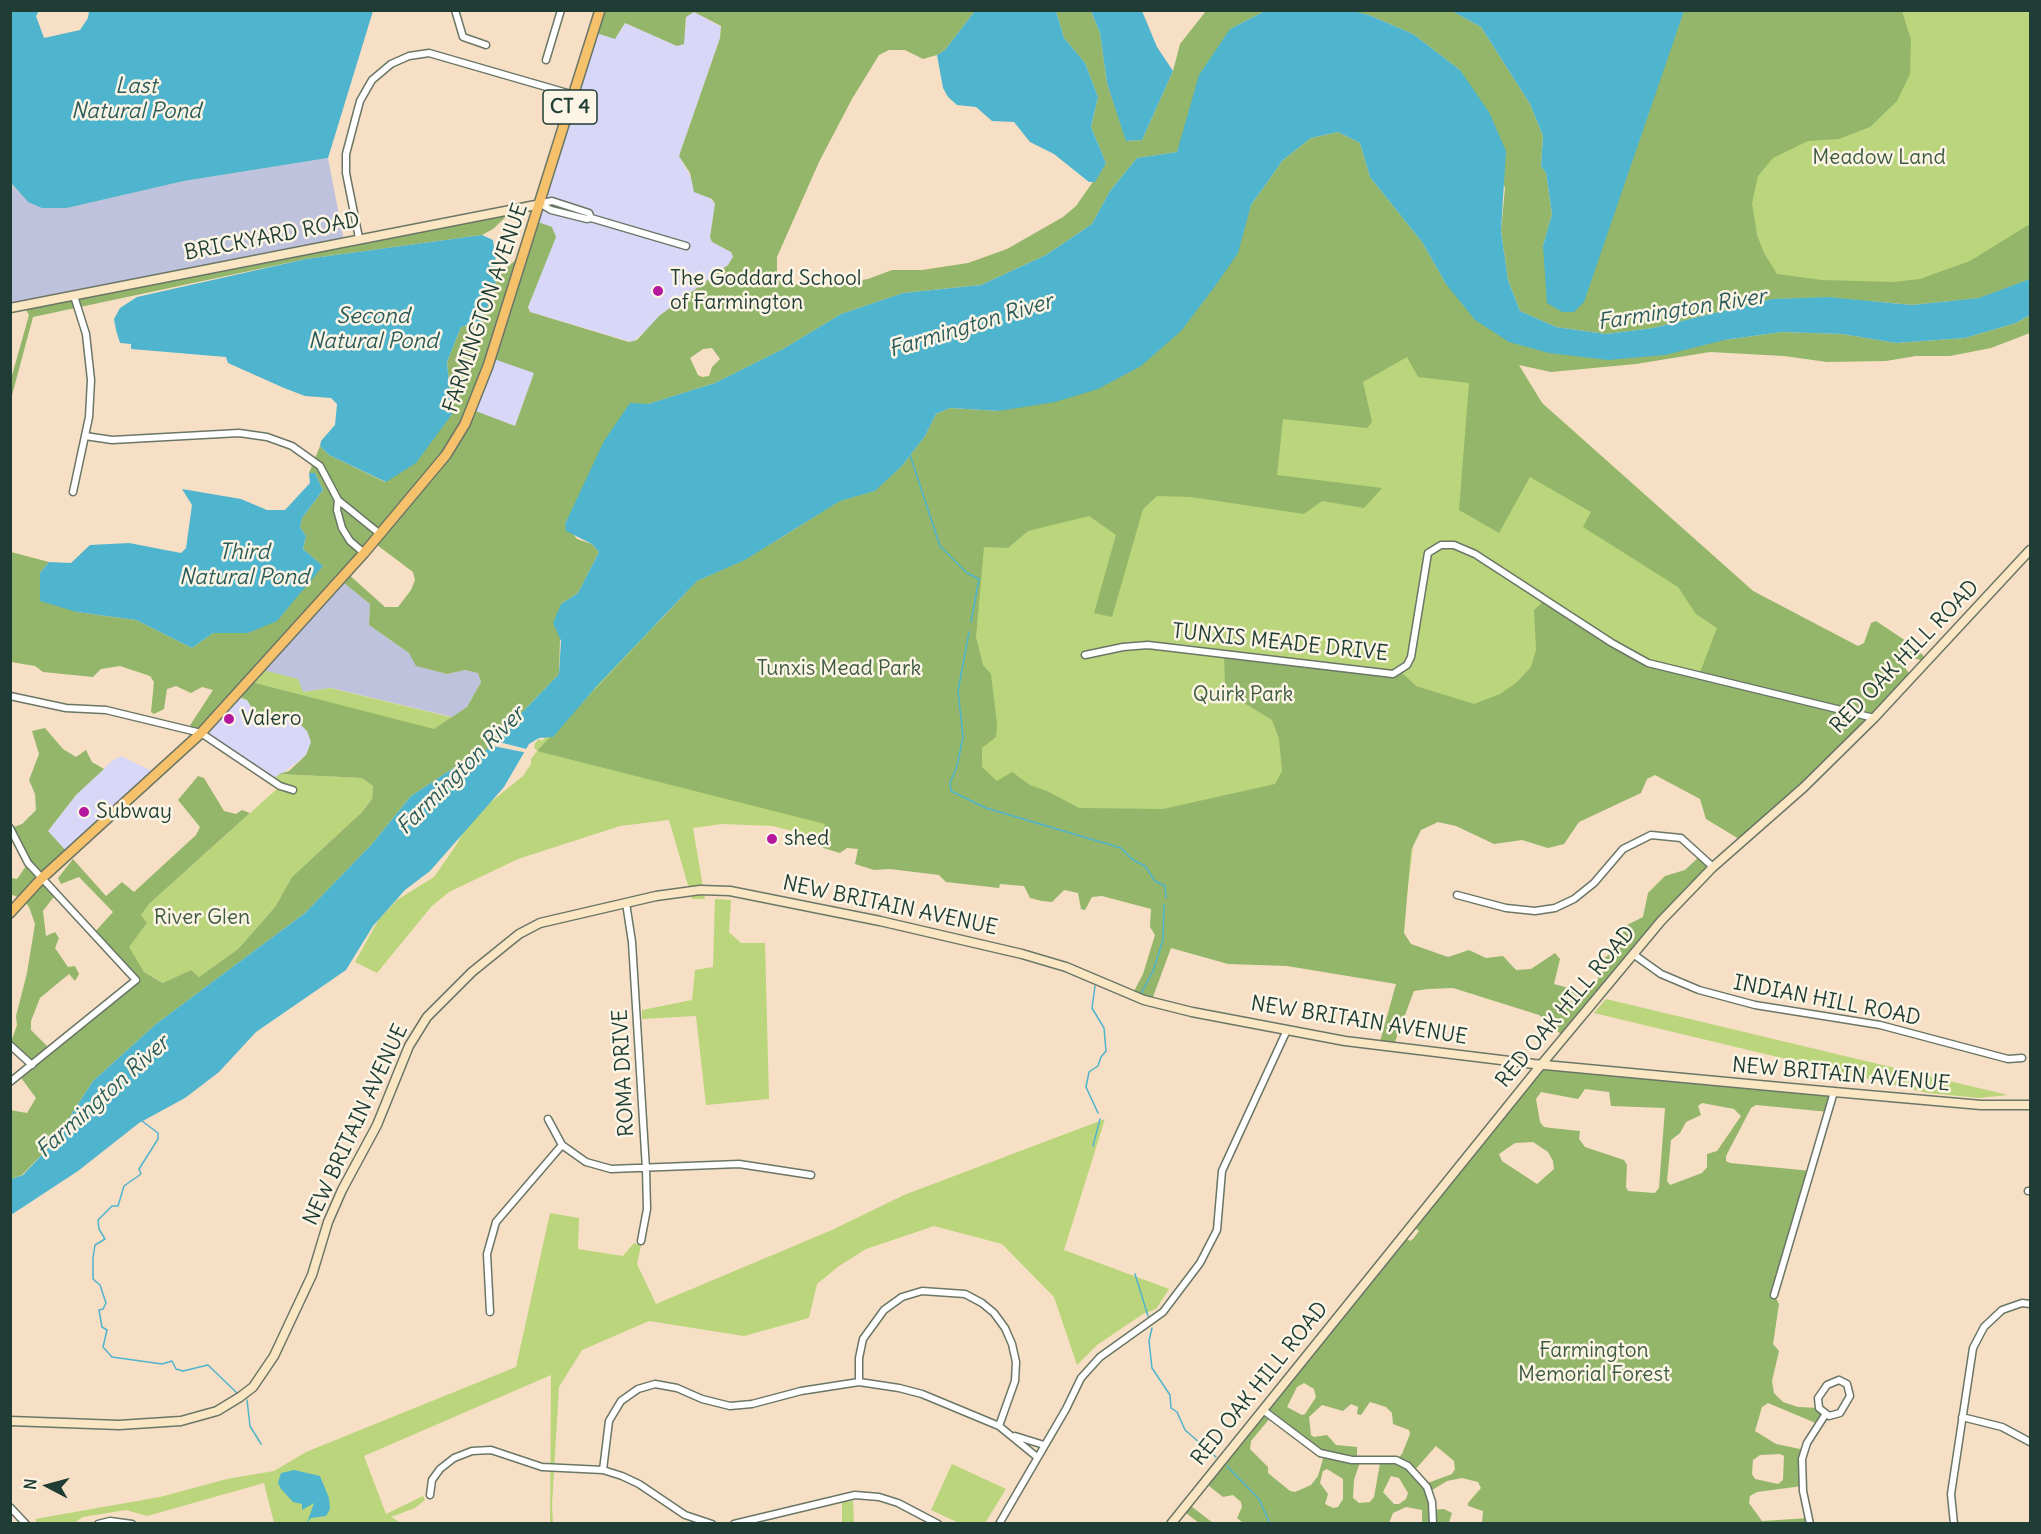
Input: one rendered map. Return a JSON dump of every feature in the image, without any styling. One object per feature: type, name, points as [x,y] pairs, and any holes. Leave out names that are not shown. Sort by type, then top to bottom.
[{"type":"main road","name":"FARMINGTON AVENUE","points":[[10,913],[42,878],[201,733],[380,534],[446,455],[465,424],[488,366],[541,204],[600,10]]},
{"type":"street","points":[[454,10],[463,37],[486,45]]},
{"type":"street","points":[[546,60],[561,10]]},
{"type":"street","points":[[359,238],[346,173],[345,154],[360,102],[372,80],[391,64],[409,56],[429,53],[574,95]]},
{"type":"street","points":[[541,204],[551,210],[591,218],[686,246]]},
{"type":"street","name":"BRICKYARD ROAD","points":[[10,308],[541,204]]},
{"type":"street","points":[[73,492],[85,436],[90,360],[74,296]]},
{"type":"street","points":[[85,436],[112,440],[238,433],[267,437],[294,447],[320,466],[338,500],[380,534]]},
{"type":"street","points":[[338,500],[337,510],[342,528],[350,541],[364,552]]},
{"type":"street","name":"TUNXIS MEADE DRIVE","points":[[1085,655],[1123,647],[1148,645],[1393,674],[1407,665],[1411,657],[1428,553],[1441,545],[1454,545],[1475,554],[1612,643],[1648,663],[1874,718]]},
{"type":"street","name":"RED OAK HILL ROAD","points":[[1171,1524],[1633,954],[1713,867],[1804,787],[1874,718],[2031,550]]},
{"type":"street","points":[[10,696],[66,708],[106,710],[201,733],[273,782],[293,790]]},
{"type":"street","points":[[10,828],[28,863],[136,980],[10,1082]]},
{"type":"street","points":[[1457,895],[1506,908],[1535,911],[1555,908],[1574,899],[1594,883],[1623,849],[1651,835],[1681,837],[1713,867]]},
{"type":"street","name":"NEW BRITAIN AVENUE","points":[[10,1421],[119,1425],[181,1421],[217,1412],[253,1387],[269,1366],[299,1306],[342,1190],[377,1125],[409,1046],[427,1017],[472,972],[519,934],[540,924],[685,891],[730,891],[880,921],[1022,954],[1066,967],[1144,1000],[1345,1041],[1541,1065],[1981,1105],[2031,1105]]},
{"type":"street","name":"ROMA DRIVE","points":[[626,903],[632,942],[646,1169],[647,1209],[641,1241]]},
{"type":"street","name":"INDIAN HILL ROAD","points":[[1633,954],[1661,974],[1699,990],[1743,1002],[1880,1025],[2008,1059],[2022,1058]]},
{"type":"street","points":[[999,1524],[1081,1378],[1100,1357],[1163,1312],[1200,1263],[1217,1230],[1222,1171],[1287,1030]]},
{"type":"street","points":[[10,1045],[32,1065]]},
{"type":"street","points":[[1774,1295],[1834,1092]]},
{"type":"street","points":[[548,1119],[562,1145],[586,1162],[612,1169],[739,1164],[811,1175]]},
{"type":"street","points":[[490,1312],[487,1254],[496,1222],[562,1145]]},
{"type":"street","points":[[859,1382],[859,1358],[863,1339],[884,1310],[903,1297],[922,1291],[965,1294],[994,1313],[1005,1328],[1012,1344],[1016,1362],[1015,1381],[999,1426]]},
{"type":"street","points":[[1954,1524],[1950,1494],[1972,1348],[1984,1327],[2002,1310],[2022,1303],[2031,1304]]},
{"type":"street","points":[[603,1470],[609,1420],[621,1401],[638,1389],[655,1384],[677,1388],[702,1399],[730,1406],[752,1404],[801,1391],[859,1382],[922,1394],[999,1426],[1015,1436],[1037,1457]]},
{"type":"street","points":[[1830,1382],[1844,1382],[1851,1392],[1846,1404],[1837,1415],[1825,1415],[1818,1403],[1821,1394],[1830,1382]]},
{"type":"street","points":[[1263,1410],[1320,1453],[1352,1460],[1396,1460],[1408,1466],[1427,1487],[1432,1502],[1433,1524]]},
{"type":"street","points":[[1810,1524],[1803,1491],[1802,1459],[1807,1443],[1825,1415]]},
{"type":"street","points":[[1962,1417],[2002,1427],[2031,1442]]},
{"type":"street","points":[[1015,1436],[1044,1445]]},
{"type":"street","points":[[430,1495],[432,1480],[440,1469],[454,1458],[472,1450],[503,1452],[542,1467],[603,1470],[639,1484],[685,1515],[712,1524]]},
{"type":"street","points":[[734,1524],[855,1495],[889,1500],[938,1524]]},
{"type":"street","points":[[10,1507],[26,1524]]},
{"type":"street","points":[[98,1524],[110,1521],[132,1524]]},
{"type":"shaded area","points":[[694,12],[721,27],[720,38],[679,156],[691,178],[715,204],[710,237],[712,242],[731,252],[733,257],[728,265],[659,316],[655,324],[632,342],[530,312],[528,307],[555,237],[535,221],[593,32],[618,35],[625,23],[677,46],[686,29],[686,17]]},
{"type":"shaded area","points":[[328,158],[344,241],[11,308],[10,183],[28,202],[67,208],[184,181]]},
{"type":"shaded area","points":[[491,357],[534,373],[515,426],[472,410]]},
{"type":"shaded area","points":[[344,583],[370,604],[369,625],[409,653],[417,666],[447,674],[465,670],[478,673],[481,682],[467,707],[452,717],[331,688],[302,692],[263,670]]},
{"type":"shaded area","points":[[246,681],[247,700],[260,723],[281,712],[293,717],[307,731],[311,742],[306,755],[271,782],[201,733]]},
{"type":"shaded area","points":[[121,756],[158,774],[69,854],[48,831],[76,795],[112,761]]},
{"type":"green space","points":[[600,11],[984,11],[974,12],[945,50],[937,55],[923,59],[905,50],[889,50],[879,55],[852,99],[819,162],[777,257],[777,279],[782,283],[825,287],[868,279],[892,270],[922,270],[968,263],[1007,249],[1063,217],[1076,206],[1106,163],[1091,127],[1098,97],[1085,63],[1064,38],[1056,11],[1091,11],[1100,33],[1107,83],[1127,141],[1142,140],[1173,71],[1180,44],[1206,11],[1265,11],[1230,29],[1177,152],[1137,158],[1110,191],[1092,224],[1046,255],[981,285],[903,293],[841,314],[783,349],[715,383],[648,404],[578,499],[565,524],[577,539],[592,544],[599,552],[578,593],[561,604],[559,674],[484,752],[458,765],[411,796],[372,844],[305,913],[156,1024],[93,1081],[52,1144],[22,1175],[11,1179],[10,1110],[27,1113],[36,1098],[19,1075],[31,1065],[10,1045],[17,1025],[16,1016],[27,973],[35,924],[29,907],[23,899],[10,894],[11,878],[17,879],[28,863],[11,828],[22,824],[36,810],[35,794],[29,780],[39,754],[32,731],[45,728],[63,749],[76,757],[86,750],[92,762],[104,769],[76,795],[48,831],[69,854],[42,878],[56,894],[43,911],[46,936],[55,932],[59,938],[55,948],[68,967],[75,966],[79,974],[75,981],[69,974],[40,998],[31,1021],[31,1030],[51,1050],[136,980],[93,934],[113,912],[79,877],[61,884],[58,878],[73,859],[106,896],[122,882],[134,892],[196,835],[200,827],[178,800],[198,776],[204,778],[224,811],[236,814],[242,810],[250,813],[149,904],[141,915],[147,923],[129,947],[144,972],[163,983],[191,970],[199,977],[238,949],[275,907],[292,877],[362,812],[372,799],[373,786],[362,778],[279,774],[289,771],[306,755],[311,742],[307,731],[293,717],[282,713],[260,723],[254,722],[255,713],[247,700],[242,697],[246,683],[201,733],[187,730],[213,690],[202,687],[191,693],[176,686],[167,689],[164,709],[154,714],[151,712],[154,682],[150,676],[120,666],[101,669],[93,677],[43,672],[35,666],[11,662],[11,552],[49,562],[40,573],[77,612],[136,620],[192,648],[213,633],[249,633],[323,566],[303,549],[306,536],[300,527],[302,518],[323,490],[315,473],[309,473],[320,446],[329,455],[385,482],[452,414],[447,362],[461,327],[483,320],[498,275],[525,252],[535,221],[552,227],[556,237],[528,307],[530,312],[629,342],[637,340],[659,316],[728,265],[733,257],[731,252],[712,242],[710,237],[715,204],[712,199],[694,192],[690,173],[679,156],[720,38],[721,26],[694,12],[686,17],[684,44],[677,46],[625,23],[615,39],[593,32]],"holes":[[[712,348],[720,359],[712,367],[709,376],[702,377],[698,375],[690,358],[703,349]],[[491,358],[534,373],[515,426],[473,410]],[[373,542],[413,572],[415,580],[411,590],[398,607],[385,607],[346,572]],[[339,579],[370,604],[369,625],[409,653],[416,666],[447,674],[465,670],[478,673],[481,682],[467,707],[434,729],[247,681]]]},
{"type":"green space","points":[[1349,11],[1452,11],[1481,27],[1530,104],[1543,136],[1541,166],[1546,173],[1552,214],[1543,246],[1677,31],[1684,11],[1902,11],[1911,40],[1910,74],[1897,101],[1870,127],[1839,139],[1808,141],[1773,158],[1758,176],[1752,203],[1757,235],[1764,253],[1777,274],[1822,280],[1893,282],[1920,279],[1970,261],[2030,224],[2030,279],[1980,298],[1912,305],[1828,297],[1772,299],[1653,328],[1606,334],[1556,327],[1520,311],[1508,280],[1501,231],[1505,188],[1460,70],[1413,34],[1369,15]]},
{"type":"green space","name":"Meadow Land","points":[[1680,11],[2030,11],[2030,285],[1733,316],[1590,266]]},
{"type":"green space","points":[[1338,132],[1360,143],[1370,177],[1422,242],[1446,284],[1509,342],[1724,340],[1782,332],[1842,334],[1896,343],[1965,338],[2016,323],[2030,315],[2030,333],[1991,348],[1950,356],[1916,356],[1886,361],[1827,362],[1784,356],[1710,352],[1636,364],[1551,372],[1519,365],[1542,403],[1753,591],[1858,646],[1864,643],[1871,623],[1876,621],[1918,649],[1927,661],[1916,659],[1906,653],[1900,654],[1899,660],[1912,677],[1804,787],[1739,839],[1706,819],[1700,799],[1655,775],[1647,779],[1641,793],[1579,822],[1564,844],[1548,848],[1522,840],[1494,844],[1456,826],[1438,822],[1421,830],[1411,850],[1404,933],[1411,944],[1448,957],[1469,950],[1486,958],[1503,956],[1516,970],[1531,969],[1555,953],[1560,959],[1554,984],[1587,993],[1598,980],[1599,962],[1623,944],[1623,927],[1643,917],[1648,893],[1665,876],[1685,870],[1701,855],[1713,867],[1564,1037],[1539,1015],[1453,988],[1428,989],[1414,991],[1393,1047],[1379,1045],[1396,984],[1287,966],[1228,964],[1171,948],[1153,997],[1146,1001],[1132,995],[1143,974],[1155,935],[1150,927],[1151,909],[1102,896],[1092,897],[1085,910],[1081,909],[1078,893],[1064,890],[1052,902],[1042,901],[1030,898],[1024,886],[1000,884],[999,888],[946,882],[939,875],[890,869],[874,870],[855,864],[858,849],[847,848],[840,853],[817,846],[825,824],[537,751],[697,581],[745,560],[840,501],[875,491],[902,466],[925,436],[936,414],[950,408],[999,411],[1246,221],[1251,205],[1283,160],[1311,138]],"holes":[[[1407,357],[1418,377],[1469,383],[1459,510],[1499,533],[1530,477],[1591,512],[1583,527],[1678,587],[1696,614],[1717,628],[1699,675],[1648,663],[1545,600],[1534,610],[1536,650],[1531,667],[1516,683],[1500,694],[1474,704],[1416,686],[1400,671],[1382,674],[1224,655],[1225,684],[1233,696],[1272,720],[1279,739],[1282,771],[1275,784],[1163,809],[1079,808],[1030,785],[1012,772],[997,781],[982,767],[982,748],[996,737],[997,724],[991,674],[983,665],[976,637],[984,547],[1008,548],[1028,531],[1089,516],[1116,535],[1094,613],[1112,617],[1143,509],[1157,496],[1191,497],[1304,514],[1322,501],[1364,508],[1382,488],[1277,475],[1283,419],[1367,428],[1372,422],[1363,382]]]},
{"type":"green space","points":[[514,209],[493,229],[482,235],[306,259],[33,317],[11,399],[11,379],[29,315],[24,306]]},
{"type":"green space","points":[[1186,323],[1518,365],[1542,403],[1753,591],[1851,644],[1722,763],[1417,815],[1400,949],[1049,881],[823,831],[817,846],[814,836],[772,826],[722,824],[693,828],[705,899],[692,899],[669,820],[620,826],[518,859],[449,892],[431,907],[377,973],[355,962],[379,919],[397,900],[434,877],[472,817],[523,776],[531,764],[531,759],[537,751],[540,752],[534,748],[535,743],[539,739],[542,741],[633,640],[681,606],[692,579],[799,531],[826,504]]},
{"type":"green space","points":[[263,670],[298,679],[303,692],[330,688],[504,730],[491,759],[239,698]]},
{"type":"green space","name":"River Glen","points":[[279,774],[362,778],[373,786],[372,799],[362,812],[292,877],[275,907],[238,949],[199,977],[191,970],[164,983],[144,972],[128,947],[147,923],[141,915],[149,904],[278,788],[271,782]]},
{"type":"green space","points":[[715,899],[731,900],[729,932],[741,943],[765,943],[769,1099],[706,1105],[696,1016],[642,1019],[642,1010],[692,1000],[695,970],[713,967]]},
{"type":"green space","points":[[1606,999],[2008,1095],[1979,1098],[1928,1093],[1594,1013]]},
{"type":"green space","name":"Farmington Memorial Forest","points":[[1541,1065],[1834,1092],[1829,1112],[1756,1105],[1751,1108],[1726,1156],[1726,1161],[1730,1163],[1811,1171],[1774,1295],[1779,1304],[1773,1344],[1779,1351],[1772,1381],[1774,1393],[1783,1402],[1798,1407],[1819,1408],[1825,1415],[1818,1424],[1768,1403],[1762,1407],[1755,1431],[1776,1444],[1805,1450],[1802,1486],[1757,1492],[1750,1496],[1749,1503],[1762,1521],[1809,1518],[1810,1523],[1482,1523],[1483,1511],[1468,1506],[1481,1488],[1478,1482],[1462,1478],[1447,1481],[1429,1492],[1433,1510],[1444,1509],[1452,1513],[1449,1523],[1422,1523],[1422,1510],[1406,1507],[1393,1513],[1389,1523],[1243,1523],[1237,1518],[1242,1507],[1241,1502],[1233,1495],[1223,1497],[1204,1482],[1403,1236],[1410,1241],[1413,1239],[1419,1231],[1411,1225]],"holes":[[[1585,1089],[1609,1092],[1611,1106],[1665,1108],[1659,1188],[1655,1193],[1628,1191],[1626,1187],[1627,1165],[1624,1160],[1585,1147],[1579,1139],[1580,1131],[1544,1127],[1540,1122],[1536,1099],[1541,1092],[1578,1099]],[[1702,1103],[1734,1109],[1741,1116],[1717,1151],[1707,1154],[1707,1167],[1702,1173],[1670,1185],[1667,1181],[1671,1140],[1680,1133],[1686,1122],[1701,1115],[1698,1106]],[[1533,1142],[1548,1152],[1554,1169],[1537,1184],[1502,1161],[1499,1154],[1515,1143]],[[1304,1383],[1314,1389],[1316,1397],[1302,1415],[1287,1407],[1297,1387]],[[1370,1402],[1386,1407],[1392,1413],[1393,1424],[1409,1430],[1410,1434],[1402,1454],[1396,1460],[1381,1458],[1374,1497],[1370,1502],[1359,1503],[1353,1498],[1354,1480],[1361,1459],[1357,1459],[1357,1447],[1336,1445],[1327,1435],[1314,1437],[1311,1435],[1309,1417],[1322,1405],[1343,1411],[1351,1404],[1358,1407],[1357,1414],[1361,1415]],[[1271,1417],[1324,1455],[1318,1476],[1311,1485],[1295,1492],[1290,1491],[1268,1473],[1268,1467],[1250,1449],[1251,1441]],[[1436,1446],[1454,1461],[1455,1469],[1452,1474],[1425,1484],[1414,1471]],[[1780,1454],[1784,1456],[1783,1480],[1778,1484],[1755,1479],[1752,1474],[1753,1460],[1760,1455]],[[1327,1469],[1343,1479],[1343,1499],[1338,1507],[1333,1508],[1325,1504],[1328,1494],[1320,1483],[1323,1471]],[[1391,1476],[1399,1478],[1408,1493],[1406,1499],[1399,1504],[1394,1504],[1383,1492]]]},
{"type":"green space","points":[[1105,1119],[1064,1250],[1169,1289],[1156,1309],[1143,1314],[1097,1345],[1077,1365],[1054,1297],[1002,1244],[934,1226],[866,1249],[839,1266],[817,1284],[809,1318],[744,1336],[649,1321],[582,1350],[559,1387],[552,1505],[553,1522],[564,1523],[550,1523],[551,1375],[364,1456],[386,1514],[423,1496],[425,1500],[415,1508],[391,1517],[401,1523],[274,1523],[264,1483],[147,1516],[126,1510],[83,1517],[74,1523],[37,1523],[35,1519],[160,1497],[227,1479],[274,1471],[306,1452],[516,1367],[550,1213],[579,1218],[578,1249],[623,1256],[634,1243],[641,1245],[637,1264],[656,1304],[832,1230],[904,1195]]},
{"type":"green space","points":[[952,1464],[1006,1489],[985,1523],[959,1523],[931,1510]]},
{"type":"green space","points":[[853,1501],[854,1523],[842,1523],[842,1502]]},
{"type":"green space","points":[[1187,1503],[1213,1523],[1199,1523],[1182,1510]]},
{"type":"water","points":[[984,10],[1056,11],[1064,38],[1085,63],[1098,97],[1091,127],[1106,163],[1095,182],[1089,182],[1054,154],[1030,142],[1014,122],[992,121],[976,107],[957,105],[948,97],[943,88],[937,55],[945,50],[974,12]]},
{"type":"water","name":"Farmington River","points":[[1349,10],[1369,15],[1413,34],[1460,70],[1489,112],[1506,151],[1501,231],[1508,280],[1520,311],[1556,327],[1606,334],[1653,328],[1772,299],[1828,297],[1912,305],[1979,298],[2030,279],[2030,315],[2016,323],[1965,338],[1896,343],[1842,334],[1782,332],[1724,340],[1665,355],[1608,360],[1549,353],[1509,342],[1475,320],[1446,284],[1422,242],[1370,177],[1360,143],[1338,132],[1311,138],[1283,160],[1251,205],[1238,253],[1213,289],[1181,331],[1141,366],[1098,389],[1055,402],[999,411],[950,408],[936,414],[925,436],[902,466],[875,491],[840,501],[745,560],[697,581],[597,686],[553,737],[539,738],[529,744],[504,787],[430,871],[405,890],[373,926],[346,970],[256,1032],[219,1072],[185,1098],[139,1123],[78,1171],[11,1215],[11,1179],[23,1175],[52,1144],[93,1081],[156,1024],[305,913],[372,844],[411,796],[458,765],[484,752],[559,674],[561,641],[553,623],[561,604],[578,593],[599,552],[592,544],[566,531],[565,524],[604,441],[630,403],[648,404],[715,383],[783,349],[841,314],[903,293],[981,285],[1046,255],[1092,224],[1110,191],[1137,158],[1177,152],[1199,75],[1230,29],[1265,11]]},
{"type":"water","name":"Last Natural Pond","points":[[10,11],[39,11],[36,16],[44,38],[80,30],[88,18],[89,11],[373,11],[328,158],[184,181],[67,208],[42,208],[28,202],[11,183]]},
{"type":"water","points":[[1091,11],[1142,11],[1157,47],[1173,71],[1142,140],[1126,141],[1107,83],[1100,33]]},
{"type":"water","points":[[1452,11],[1684,11],[1584,302],[1574,312],[1562,312],[1547,303],[1543,246],[1552,214],[1546,173],[1541,166],[1543,136],[1530,104],[1481,27]]},
{"type":"water","name":"Second Natural Pond","points":[[482,235],[493,240],[498,275],[483,320],[461,327],[447,362],[452,414],[416,463],[386,482],[329,455],[320,446],[321,441],[335,425],[337,404],[331,398],[305,396],[284,388],[228,363],[226,357],[131,349],[131,344],[120,343],[116,330],[114,319],[120,308],[137,297],[306,259]]},
{"type":"water","name":"Third Natural Pond","points":[[309,473],[315,473],[323,490],[302,518],[300,527],[306,536],[303,549],[323,566],[277,621],[248,633],[213,633],[192,648],[136,620],[77,612],[40,601],[40,573],[49,562],[71,563],[90,545],[129,543],[181,553],[186,548],[192,505],[182,489],[241,499],[267,510],[285,510],[310,483]]},
{"type":"water","points":[[294,1470],[320,1476],[329,1498],[330,1509],[326,1516],[311,1518],[307,1523],[314,1503],[302,1510],[302,1504],[293,1502],[281,1489],[278,1483],[281,1473]]},
{"type":"pier","points":[[491,741],[530,750],[528,753],[488,745]]},
{"type":"waterway","points":[[910,455],[940,546],[967,573],[979,579],[971,622]]},
{"type":"waterway","points":[[969,632],[958,691],[963,737],[957,766],[950,783],[951,791],[986,808],[1121,848],[1133,860],[1145,866],[1155,881],[1165,886],[1166,898]]},
{"type":"waterway","points":[[1141,994],[1153,971],[1163,940],[1164,905]]},
{"type":"waterway","points":[[1095,986],[1092,1008],[1104,1028],[1106,1051],[1098,1066],[1089,1072],[1086,1087],[1098,1113]]},
{"type":"waterway","points":[[1093,1146],[1100,1119]]},
{"type":"waterway","points":[[142,1121],[158,1133],[158,1139],[139,1169],[141,1174],[124,1186],[118,1206],[112,1206],[98,1220],[99,1229],[105,1239],[95,1245],[93,1279],[100,1285],[106,1303],[103,1309],[99,1310],[102,1327],[107,1330],[103,1347],[112,1357],[162,1364],[172,1361],[176,1369],[183,1371],[208,1365],[237,1393]]},
{"type":"waterway","points":[[1135,1274],[1148,1316]]},
{"type":"waterway","points":[[1152,1328],[1149,1341],[1152,1368],[1170,1395],[1171,1408],[1177,1412],[1185,1430],[1216,1457]]},
{"type":"waterway","points":[[247,1400],[250,1426],[261,1444]]},
{"type":"waterway","points":[[1227,1466],[1259,1499],[1270,1524]]},
{"type":"place","name":"The Goddard School of Farmington","points":[[658,291]]},
{"type":"place","name":"Valero","points":[[229,719]]},
{"type":"place","name":"Subway","points":[[84,812]]},
{"type":"place","name":"shed","points":[[772,839]]},
{"type":"park label","name":"Tunxis Mead Park","points":[[839,669]]},
{"type":"park label","name":"Quirk Park","points":[[1243,695]]}]
